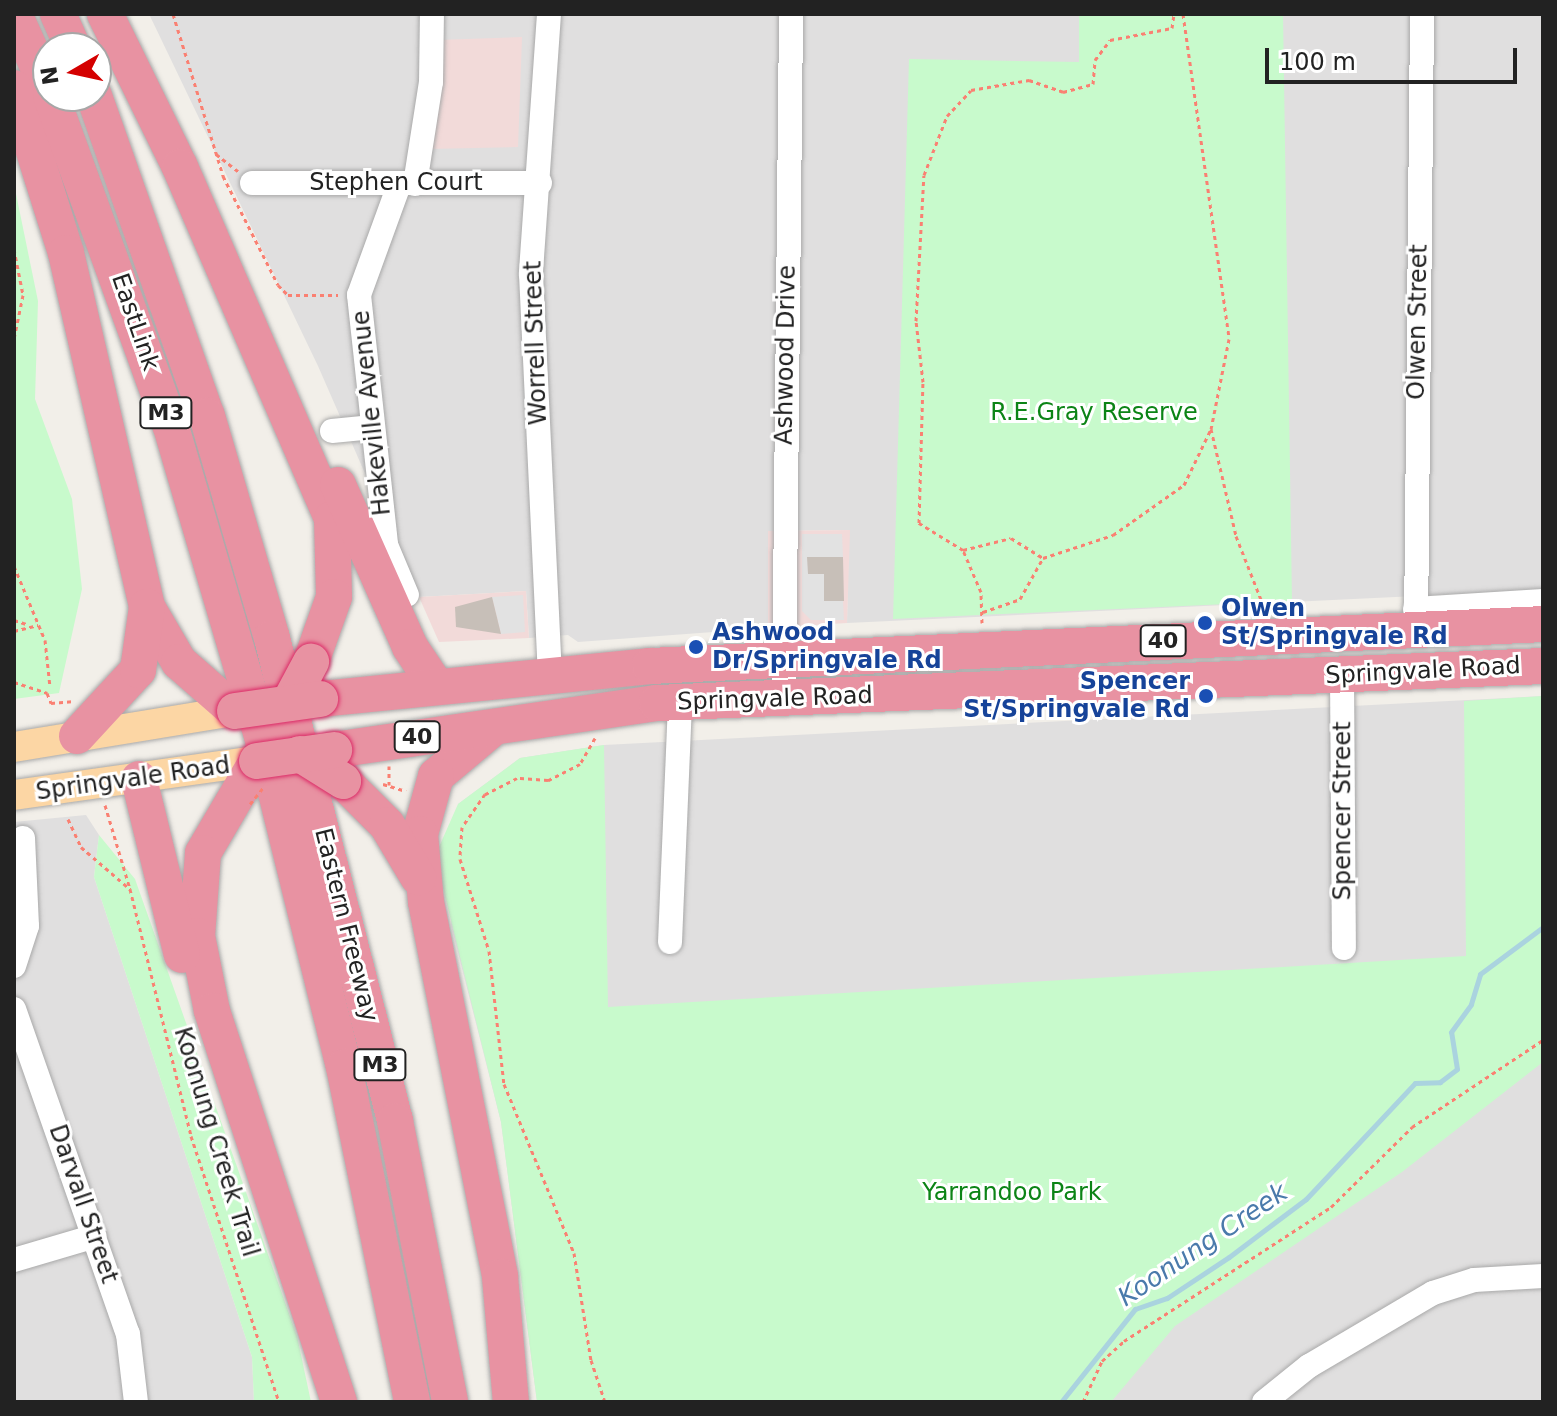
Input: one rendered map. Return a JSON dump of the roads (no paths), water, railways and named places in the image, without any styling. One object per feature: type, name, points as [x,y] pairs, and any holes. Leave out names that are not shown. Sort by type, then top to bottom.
[{"type":"highway","points":[[14,14],[32,54]]},
{"type":"highway","points":[[105,14],[313,469],[337,557],[334,597],[282,754],[211,832],[195,890],[203,974],[226,1056],[339,1402]]},
{"type":"highway","points":[[14,88],[66,253],[147,607],[179,662],[227,708]]},
{"type":"highway","name":"EastLink","points":[[57,112],[171,427],[282,754]]},
{"type":"highway","name":"EastLink","points":[[100,112],[203,402],[272,638]]},
{"type":"highway","points":[[313,469],[341,488],[410,647],[436,686]]},
{"type":"highway","points":[[77,736],[138,670],[147,607]]},
{"type":"highway","name":"Springvale Road","points":[[282,754],[436,686],[550,673],[1415,619],[1543,624]]},
{"type":"highway","name":"Eastern Freeway","points":[[272,638],[395,1121],[450,1402]]},
{"type":"highway","name":"Springvale Road","points":[[227,708],[282,754],[680,701],[1543,666]]},
{"type":"highway","points":[[500,724],[444,765],[426,798],[420,834],[426,902],[490,1211],[511,1402]]},
{"type":"highway","points":[[282,754],[400,843],[426,902]]},
{"type":"highway","name":"Eastern Freeway","points":[[282,754],[412,1402]]},
{"type":"highway","points":[[139,779],[179,945],[226,1056]]},
{"type":"main road","name":"Springvale Road","points":[[14,747],[227,708]]},
{"type":"main road","name":"Springvale Road","points":[[14,795],[139,779],[282,754]]},
{"type":"street","name":"Hakeville Avenue","points":[[407,595],[386,545],[373,427],[367,295],[407,184],[431,82],[432,14]]},
{"type":"street","name":"Worrell Street","points":[[549,14],[540,183],[531,274],[550,673]]},
{"type":"street","name":"Ashwood Drive","points":[[784,696],[791,14]]},
{"type":"street","name":"Olwen Street","points":[[1415,619],[1422,14]]},
{"type":"street","name":"Stephen Court","points":[[252,183],[540,183]]},
{"type":"street","points":[[332,431],[373,427]]},
{"type":"street","name":"Springvale Road","points":[[1415,619],[1543,601]]},
{"type":"street","name":"Spencer Street","points":[[1342,675],[1344,948]]},
{"type":"street","points":[[670,942],[680,701]]},
{"type":"street","points":[[14,966],[27,926],[23,838]]},
{"type":"street","name":"Darvall Street","points":[[14,1009],[131,1346],[136,1402]]},
{"type":"street","points":[[14,1260],[95,1236]]},
{"type":"street","points":[[1269,1400],[1433,1293],[1474,1280],[1543,1276]]},
{"type":"waterway","name":"Koonung Creek","points":[[1061,1402],[1135,1309],[1167,1298],[1229,1257],[1306,1199],[1415,1083],[1440,1082],[1457,1069],[1451,1032],[1471,1004],[1480,974],[1543,927]]},
{"type":"place","name":"Olwen St/Springvale Rd","points":[[1205,623]]},
{"type":"place","name":"Ashwood Dr/Springvale Rd","points":[[696,647]]},
{"type":"place","name":"Spencer St/Springvale Rd","points":[[1206,696]]},
{"type":"park label","name":"R.E.Gray Reserve","points":[[1094,413]]},
{"type":"park label","name":"Yarrandoo Park","points":[[1012,1193]]}]
